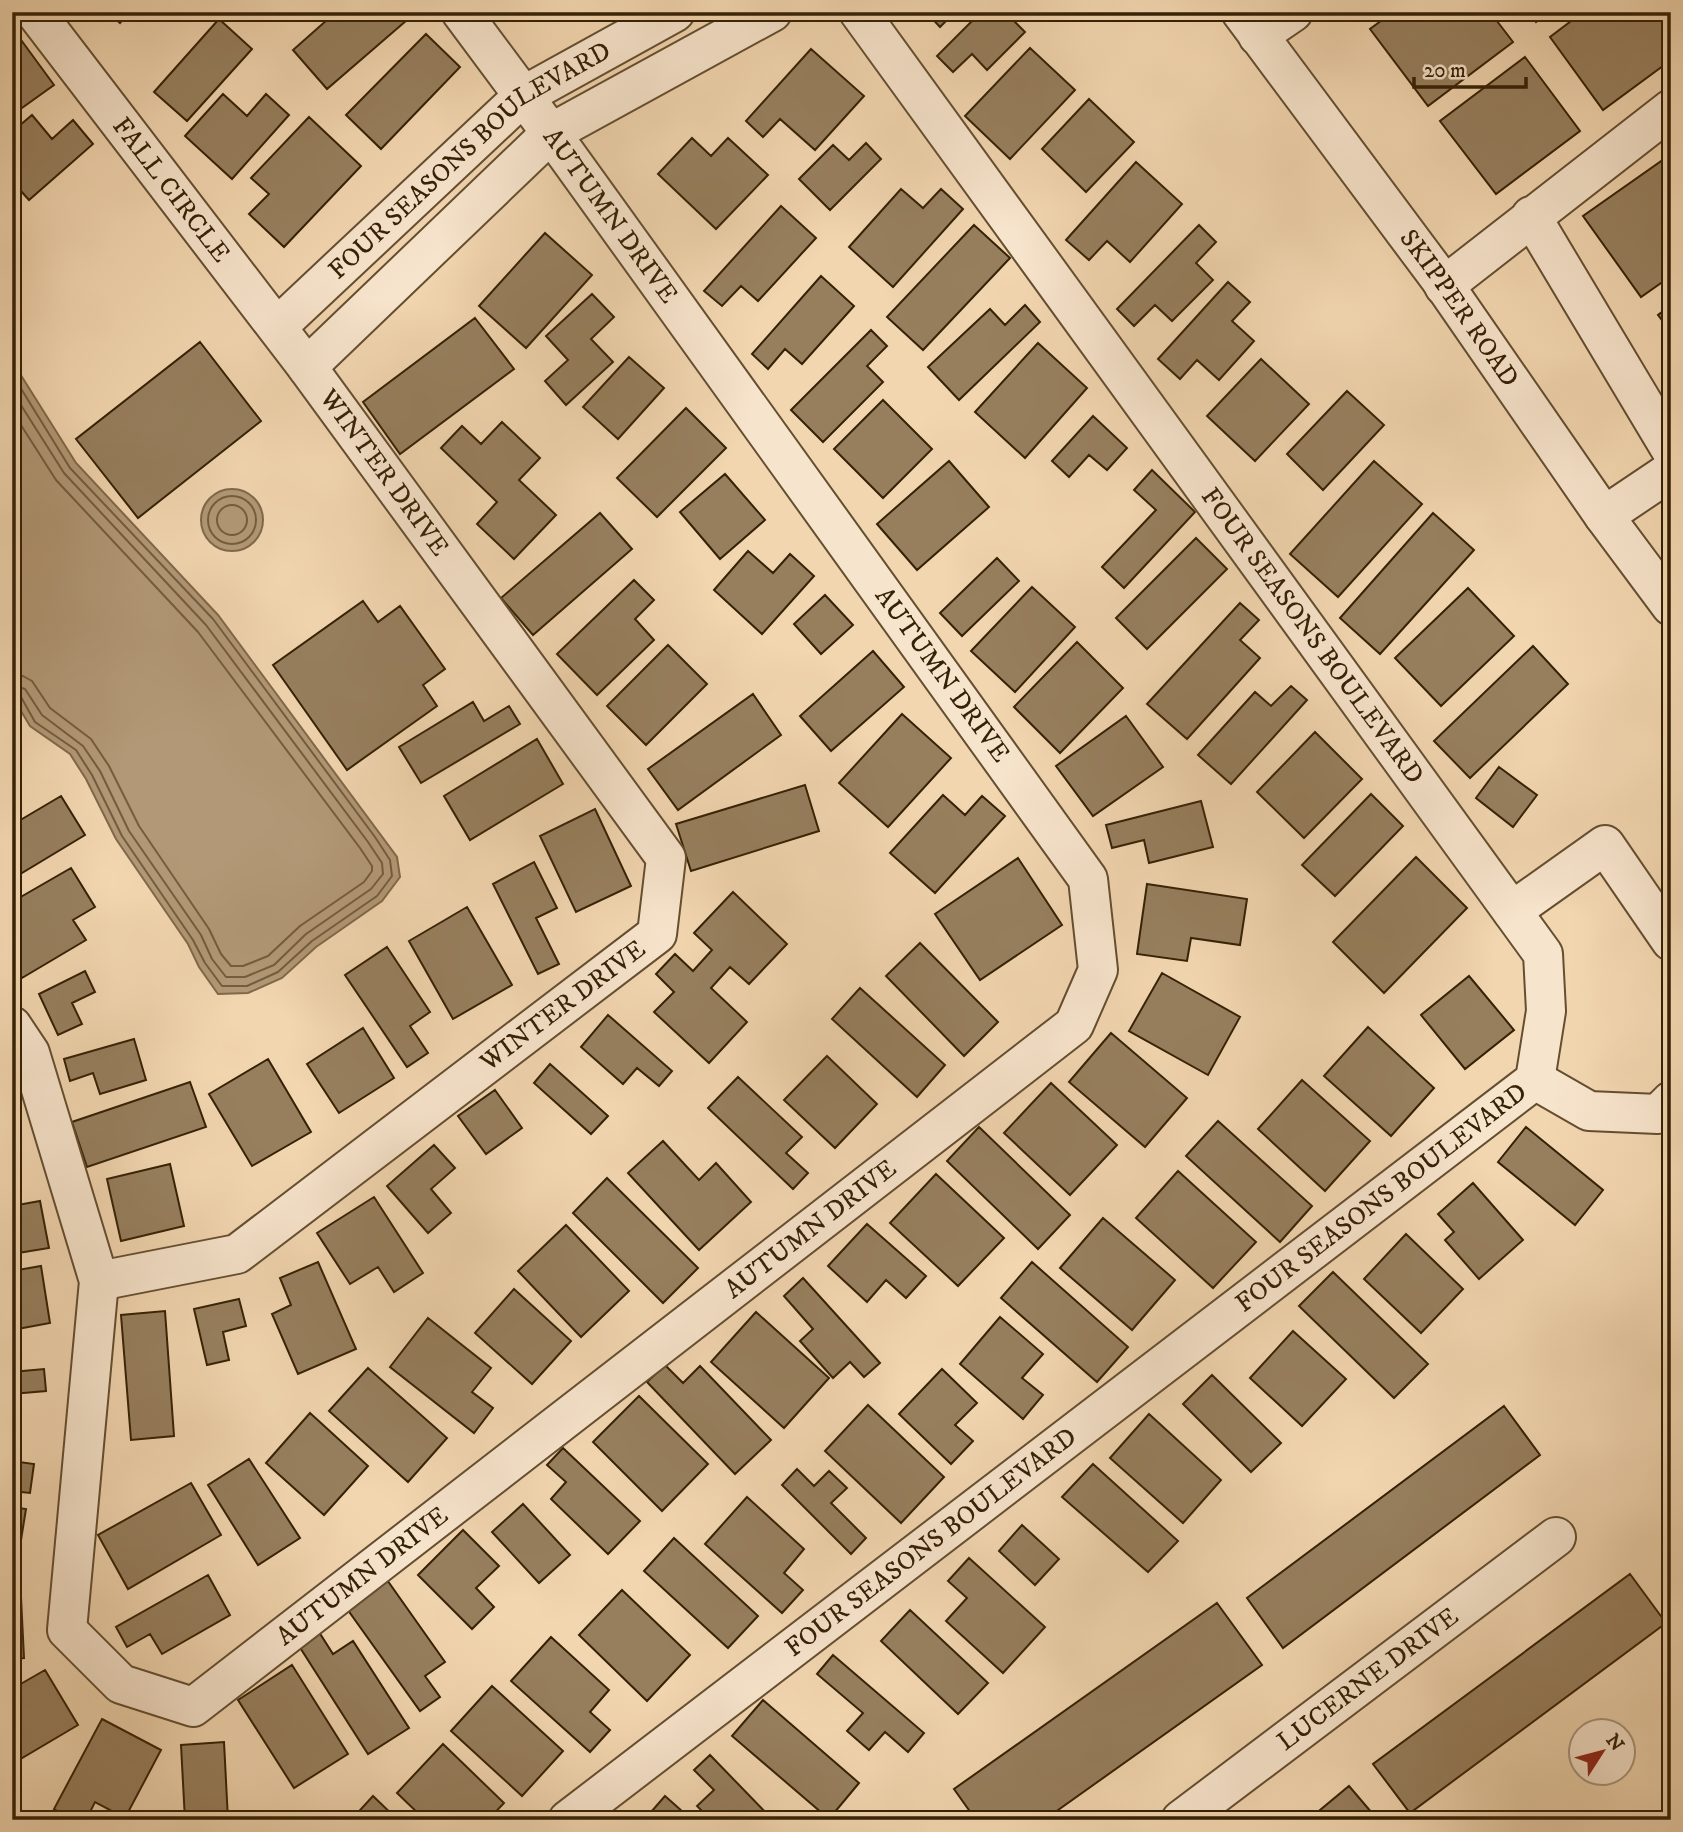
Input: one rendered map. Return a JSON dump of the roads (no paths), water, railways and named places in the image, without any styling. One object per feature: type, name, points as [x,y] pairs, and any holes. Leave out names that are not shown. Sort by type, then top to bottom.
[{"type":"street","name":"FALL CIRCLE","points":[[35,12],[307,367]]},
{"type":"street","name":"AUTUMN DRIVE","points":[[12,1026],[30,1053],[99,1281],[67,1630],[121,1684],[193,1707],[1074,1025],[1098,970],[1088,878],[461,12]]},
{"type":"street","name":"FOUR SEASONS BOULEVARD","points":[[277,327],[523,96],[675,12]]},
{"type":"street","name":"FOUR SEASONS BOULEVARD","points":[[307,367],[551,133],[772,12]]},
{"type":"street","name":"FOUR SEASONS BOULEVARD","points":[[568,1820],[1535,1080],[1546,1011],[1543,954],[859,12]]},
{"type":"street","points":[[1249,24],[1293,12]]},
{"type":"street","name":"SKIPPER ROAD","points":[[1249,24],[1444,286],[1604,516],[1671,606]]},
{"type":"street","points":[[1444,286],[1671,109]]},
{"type":"street","points":[[1531,216],[1671,450]]},
{"type":"street","name":"WINTER DRIVE","points":[[99,1281],[237,1254],[657,934],[666,858],[307,367]]},
{"type":"street","points":[[1604,516],[1671,471]]},
{"type":"street","points":[[1512,911],[1605,845],[1671,941]]},
{"type":"street","points":[[1535,1080],[1589,1111],[1658,1114],[1671,1101]]},
{"type":"street","name":"LUCERNE DRIVE","points":[[1181,1820],[1556,1537]]},
{"type":"water","points":[[12,361],[76,463],[218,615],[397,857],[400,877],[382,901],[316,947],[282,978],[248,993],[218,994],[199,967],[188,944],[116,839],[86,779],[70,754],[30,726],[12,696]]},
{"type":"water","points":[[232,489],[254,498],[263,520],[254,542],[232,551],[210,542],[201,520],[210,498]]}]
